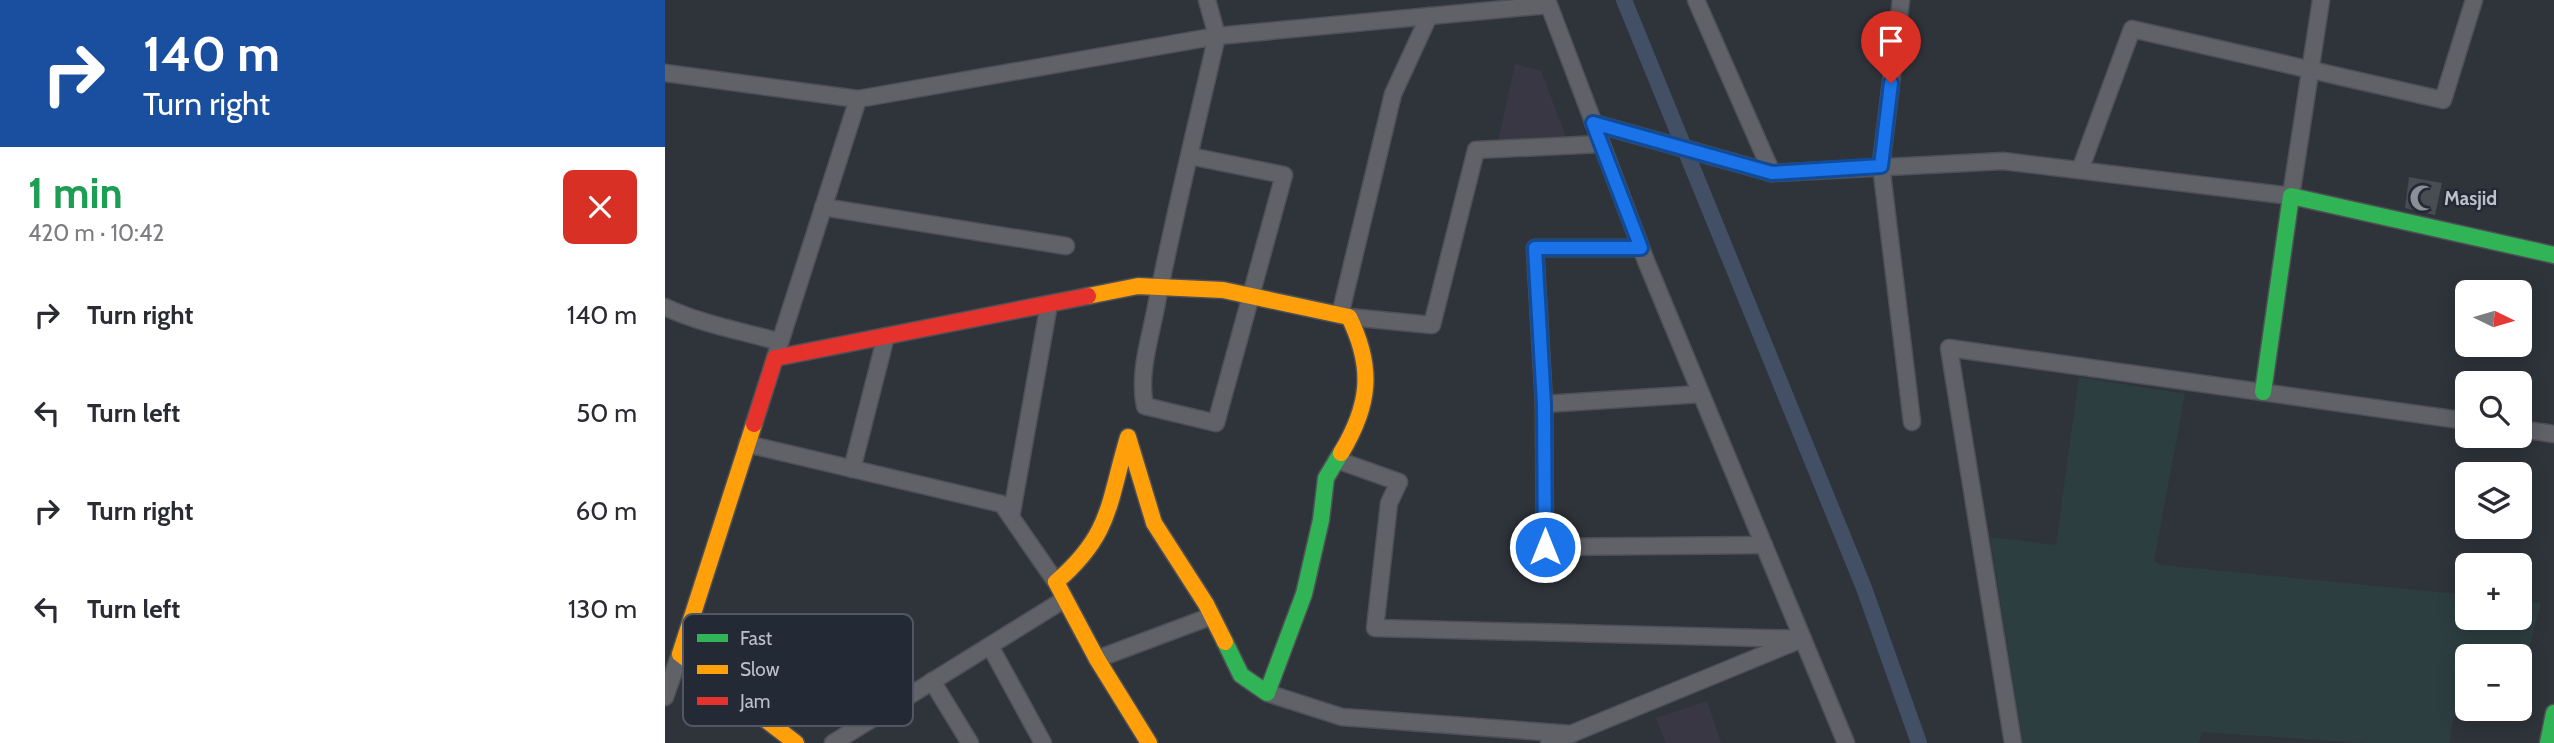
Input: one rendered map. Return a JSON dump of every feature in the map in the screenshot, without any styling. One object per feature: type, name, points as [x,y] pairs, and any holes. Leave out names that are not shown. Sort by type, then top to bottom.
[{"type":"street","points":[[1190,156],[1284,175],[1216,423],[1145,406],[1141,387],[1160,287],[1217,36],[1207,0]]},
{"type":"street","points":[[1696,0],[1772,173]]},
{"type":"street","points":[[1901,0],[1881,166],[1912,422]]},
{"type":"street","points":[[2263,392],[2321,0]]},
{"type":"street","points":[[2080,170],[2132,29],[2443,100],[2474,0]]},
{"type":"street","points":[[665,73],[858,99],[1217,36],[1438,10],[1548,2],[1641,248],[1846,743]]},
{"type":"street","points":[[1267,693],[1304,594],[1321,520],[1326,478],[1359,423],[1367,383],[1362,343],[1344,316],[1393,94],[1438,10]]},
{"type":"street","points":[[693,614],[858,99]]},
{"type":"street","points":[[1593,123],[1772,173],[2003,161],[2291,197],[2554,255]]},
{"type":"street","points":[[665,307],[691,319],[709,321],[777,350],[885,336],[1138,286],[1223,290],[1344,316],[1432,325],[1476,150],[1601,144]]},
{"type":"street","points":[[823,207],[1066,246]]},
{"type":"street","points":[[1641,248],[1535,248],[1544,404],[1545,547],[1764,545]]},
{"type":"street","points":[[1011,517],[1049,304]]},
{"type":"street","points":[[852,469],[885,336]]},
{"type":"street","points":[[2013,743],[1949,348],[2455,419]]},
{"type":"street","points":[[1544,404],[1701,394]]},
{"type":"street","points":[[2532,431],[2554,434]]},
{"type":"street","points":[[1056,582],[1085,555],[1108,516],[1114,481],[1128,437],[1154,523],[1212,616],[1241,676],[1267,693],[1342,716],[1572,734]]},
{"type":"street","points":[[747,444],[1002,504],[1056,582],[1097,659],[1149,743]]},
{"type":"street","points":[[1337,460],[1399,482],[1388,503],[1375,628],[1803,639]]},
{"type":"street","points":[[913,693],[1065,599]]},
{"type":"street","points":[[1097,659],[1212,616]]},
{"type":"street","points":[[1549,743],[1803,639]]},
{"type":"street","points":[[665,697],[683,645]]},
{"type":"street","points":[[990,646],[1043,743]]},
{"type":"street","points":[[932,681],[970,743]]},
{"type":"street","points":[[2548,743],[2554,713]]},
{"type":"street","points":[[774,726],[796,743]]},
{"type":"street","points":[[833,743],[860,726]]},
{"type":"shaded area","points":[[1515,64],[1541,71],[1568,142],[1497,146]]},
{"type":"shaded area","points":[[2079,377],[2185,394],[2154,561],[2162,565],[2455,594],[2455,630],[2532,630],[2532,602],[2541,603],[2531,644],[2455,644],[2455,711],[2449,743],[2366,743],[2202,732],[2199,743],[2023,743],[1990,537],[2056,545]]},
{"type":"shaded area","points":[[1707,701],[1721,743],[1666,743],[1656,718]]},
{"type":"building","name":"Masjid","points":[[2409,177],[2442,183],[2435,215],[2405,208]]},
{"type":"waterway","points":[[1624,0],[1864,588],[1919,743]]},
{"type":"traffic: fast","points":[[2263,392],[2291,196],[2554,255]]},
{"type":"traffic: fast","points":[[1225,642],[1241,675],[1267,693],[1304,594],[1321,520],[1326,478],[1341,453]]},
{"type":"traffic: fast","points":[[2548,743],[2554,713]]},
{"type":"traffic: slow","points":[[1088,296],[1138,286],[1223,290],[1349,317],[1362,353],[1365,386],[1358,419],[1341,453]]},
{"type":"traffic: slow","points":[[693,614],[754,424]]},
{"type":"traffic: slow","points":[[1149,743],[1097,659],[1056,582],[1074,565],[1098,532],[1111,499],[1128,437],[1154,523],[1206,604],[1225,642]]},
{"type":"traffic: slow","points":[[683,645],[680,654],[683,656]]},
{"type":"traffic: slow","points":[[774,726],[796,743]]},
{"type":"traffic: jam","points":[[754,424],[775,358],[1088,296]]},
{"type":"place","name":"Masjid","points":[[2423,198]]},
{"type":"route","points":[[1545,547],[1544,404],[1535,248],[1641,248],[1593,123],[1772,173],[1881,166],[1891,83]]}]
